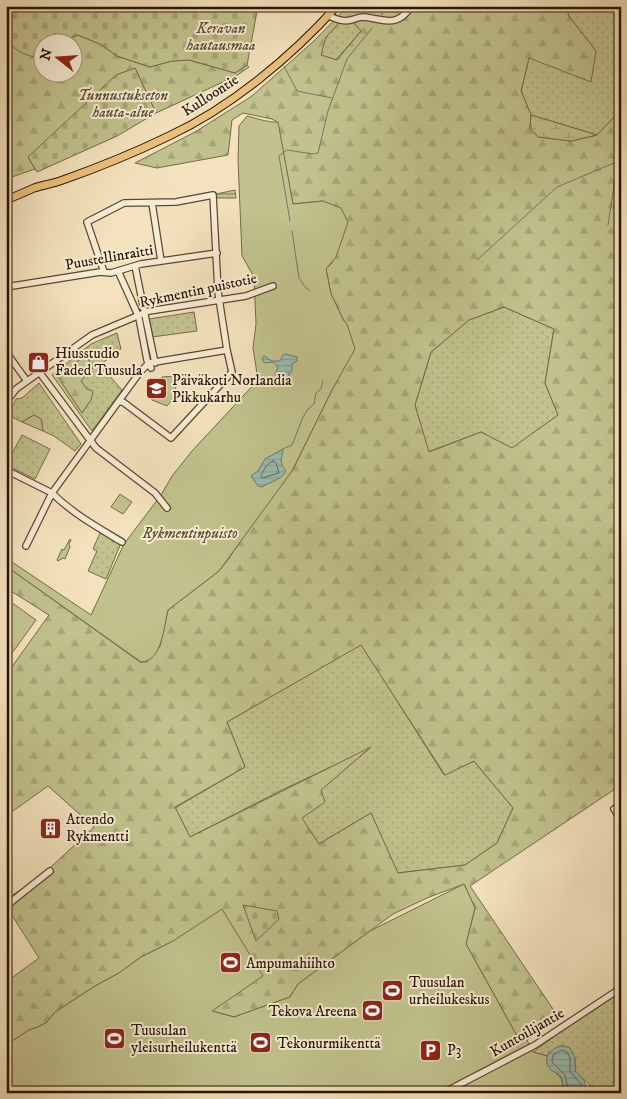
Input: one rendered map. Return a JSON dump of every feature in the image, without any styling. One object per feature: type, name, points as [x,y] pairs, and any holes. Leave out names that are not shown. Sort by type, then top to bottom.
[{"type":"main road","name":"Kulloontie","points":[[6,205],[49,185],[170,136],[204,116],[245,89],[275,65],[329,16],[337,6]]},
{"type":"main road","name":"Kulloontie","points":[[6,200],[49,185]]},
{"type":"street","points":[[329,16],[349,21],[359,17],[391,22],[399,20],[412,6]]},
{"type":"street","points":[[104,272],[87,222],[124,203],[176,202],[213,195],[220,300],[232,372],[171,438],[123,402],[119,402]]},
{"type":"street","points":[[152,203],[161,261]]},
{"type":"street","name":"Puustellinraitti","points":[[6,287],[118,271],[161,261],[217,253]]},
{"type":"street","points":[[134,266],[145,313],[153,363]]},
{"type":"street","points":[[118,271],[138,316],[153,363]]},
{"type":"street","name":"Rykmentin puistotie","points":[[6,402],[12,393],[27,381],[92,335],[145,312],[256,293],[273,286]]},
{"type":"street","points":[[26,546],[52,493],[140,372],[153,363],[227,350]]},
{"type":"street","points":[[6,352],[27,381]]},
{"type":"street","points":[[40,373],[96,448],[155,493],[167,508]]},
{"type":"street","points":[[6,470],[52,493],[87,521],[122,542]]},
{"type":"street","points":[[614,809],[621,818]]},
{"type":"street","points":[[6,906],[50,871]]},
{"type":"street","name":"Kuntoilijantie","points":[[443,1093],[535,1045],[621,988]]},
{"type":"green space","name":"Keravan hautausmaa","points":[[6,6],[258,6],[247,65],[235,73],[189,60],[172,61],[150,67],[117,56],[100,44],[82,37],[82,32],[32,32],[32,56],[26,55],[11,45],[5,28]]},
{"type":"green space","points":[[348,6],[570,6],[568,15],[596,51],[591,82],[529,58],[521,91],[531,115],[530,128],[538,137],[571,141],[597,135],[621,110],[621,785],[470,886],[559,1018],[527,1040],[517,1036],[466,944],[475,908],[464,884],[427,898],[393,914],[298,984],[290,997],[234,1017],[212,1011],[173,941],[141,957],[119,973],[55,1012],[47,1022],[29,1030],[6,1045],[6,982],[39,958],[8,909],[6,910],[6,899],[38,879],[94,827],[48,786],[6,816],[6,675],[49,615],[6,588],[6,566],[140,662],[147,662],[160,646],[168,610],[219,571],[258,515],[292,471],[332,390],[344,321],[331,294],[326,269],[332,263],[323,201],[293,204],[277,122],[272,119],[243,113],[232,120],[228,155],[157,168],[135,163],[195,132],[252,96],[315,40]],"holes":[[[340,22],[353,22],[361,31],[337,60],[321,55],[326,37]],[[504,307],[554,329],[545,383],[558,415],[512,448],[481,432],[429,452],[415,405],[431,352],[469,320]],[[361,645],[445,775],[474,761],[513,808],[497,843],[465,865],[398,873],[371,813],[319,844],[302,818],[325,802],[321,790],[371,747],[190,837],[175,807],[245,767],[227,722]]]},
{"type":"green space","points":[[570,6],[621,6],[621,110],[597,135],[531,115],[521,91],[529,58],[596,51],[568,15]]},
{"type":"green space","points":[[340,22],[353,22],[361,31],[336,60],[320,55],[326,37]]},
{"type":"green space","points":[[6,37],[15,48],[32,55],[32,82],[82,82],[82,37],[100,44],[117,56],[150,67],[172,61],[189,60],[235,73],[247,65],[249,67],[236,76],[156,113],[135,68],[28,157],[35,169],[6,179]]},
{"type":"green space","name":"Tunnustukseton hauta-alue","points":[[135,68],[156,113],[117,136],[37,172],[28,157],[116,75]]},
{"type":"green space","points":[[531,115],[597,135],[571,141],[538,137],[530,128]]},
{"type":"green space","name":"Rykmentinpuisto","points":[[247,116],[278,122],[293,204],[323,201],[341,208],[348,222],[336,257],[326,269],[331,294],[347,324],[355,349],[332,390],[292,471],[219,571],[168,610],[158,650],[154,656],[141,662],[6,566],[6,558],[91,615],[124,544],[161,495],[172,476],[192,451],[258,380],[253,348],[256,324],[254,277],[242,256],[238,160],[239,126]]},
{"type":"green space","points":[[235,190],[236,198],[217,198],[216,194]]},
{"type":"green space","points":[[504,307],[554,329],[545,383],[558,415],[512,449],[481,432],[428,452],[415,405],[431,352],[469,320]]},
{"type":"green space","points":[[194,312],[197,331],[152,337],[149,319]]},
{"type":"green space","points":[[117,333],[121,349],[100,365],[122,390],[92,431],[52,375],[91,344]]},
{"type":"green space","points":[[86,355],[93,368],[81,381],[87,389],[93,391],[91,400],[82,413],[60,380],[60,375]]},
{"type":"green space","points":[[176,376],[177,386],[172,392],[175,396],[167,406],[152,400],[151,392],[162,377]]},
{"type":"green space","points":[[39,383],[81,444],[75,451],[54,436],[43,431],[41,419],[34,415],[22,422],[8,415],[16,399],[22,398]]},
{"type":"green space","points":[[34,415],[41,419],[43,431],[22,422]]},
{"type":"green space","points":[[22,435],[50,449],[35,479],[6,465]]},
{"type":"green space","points":[[120,494],[132,502],[123,514],[111,507]]},
{"type":"green space","points":[[100,533],[121,543],[106,579],[88,571],[97,551],[93,549]]},
{"type":"green space","points":[[70,539],[70,547],[65,559],[63,558],[58,561],[62,549],[64,550]]},
{"type":"green space","points":[[11,602],[36,620],[10,656],[6,653],[6,609]]},
{"type":"green space","points":[[361,644],[444,775],[474,761],[513,808],[497,843],[465,865],[397,873],[371,813],[319,844],[301,818],[324,802],[320,790],[369,749],[282,790],[190,837],[175,808],[245,767],[227,722]]},
{"type":"green space","name":"Tuusulan urheilukeskus","points":[[464,884],[475,908],[466,944],[517,1036],[527,1040],[533,1052],[547,1056],[547,1064],[561,1078],[565,1093],[6,1093],[6,1045],[29,1030],[47,1022],[55,1012],[119,973],[141,957],[173,941],[222,909],[263,976],[212,1011],[234,1017],[290,997],[298,984],[370,931]]},
{"type":"green space","points":[[243,905],[277,911],[279,919],[256,941]]},
{"type":"green space","points":[[621,992],[621,1093],[598,1093],[575,1071],[575,1058],[549,1052],[547,1056],[533,1052],[563,1030]]},
{"type":"water","points":[[283,355],[297,357],[297,361],[292,364],[292,371],[289,374],[288,382],[282,384],[278,381],[279,377],[275,375],[278,367],[273,362],[264,363],[262,359],[264,356],[272,361],[280,361]]},
{"type":"water","points":[[283,449],[281,462],[286,471],[275,481],[262,487],[258,486],[251,476],[258,471],[265,459]]},
{"type":"water","points":[[562,1045],[570,1048],[575,1058],[575,1071],[583,1078],[586,1086],[582,1093],[565,1093],[561,1077],[548,1067],[548,1055]]},
{"type":"waterway","points":[[381,16],[386,6]]},
{"type":"waterway","points":[[290,221],[279,156],[287,150],[318,153],[328,111],[347,59],[372,28]]},
{"type":"waterway","points":[[284,66],[297,91],[332,98]]},
{"type":"waterway","points":[[477,260],[557,187],[621,160]]},
{"type":"waterway","points":[[614,186],[616,162]]},
{"type":"waterway","points":[[608,225],[614,186],[621,188]]},
{"type":"waterway","points":[[217,194],[224,194]]},
{"type":"waterway","points":[[225,194],[230,194]]},
{"type":"waterway","points":[[292,231],[299,278],[310,291]]},
{"type":"waterway","points":[[283,449],[292,445],[303,417],[314,404],[316,393],[321,389],[323,381]]},
{"type":"place","name":"Hiusstudio Faded Tuusula","points":[[39,362]]},
{"type":"place","name":"Päiväkoti Norlandia Pikkukarhu","points":[[156,389]]},
{"type":"place","name":"Attendo Rykmentti","points":[[50,828]]},
{"type":"place","name":"Ampumahiihto","points":[[230,963]]},
{"type":"place","name":"Tuusulan urheilukeskus","points":[[393,991]]},
{"type":"place","name":"Tekova Areena","points":[[373,1011]]},
{"type":"place","name":"Tuusulan yleisurheilukenttä","points":[[115,1039]]},
{"type":"place","name":"Tekonurmikenttä","points":[[261,1043]]},
{"type":"place","name":"P3","points":[[431,1050]]}]
